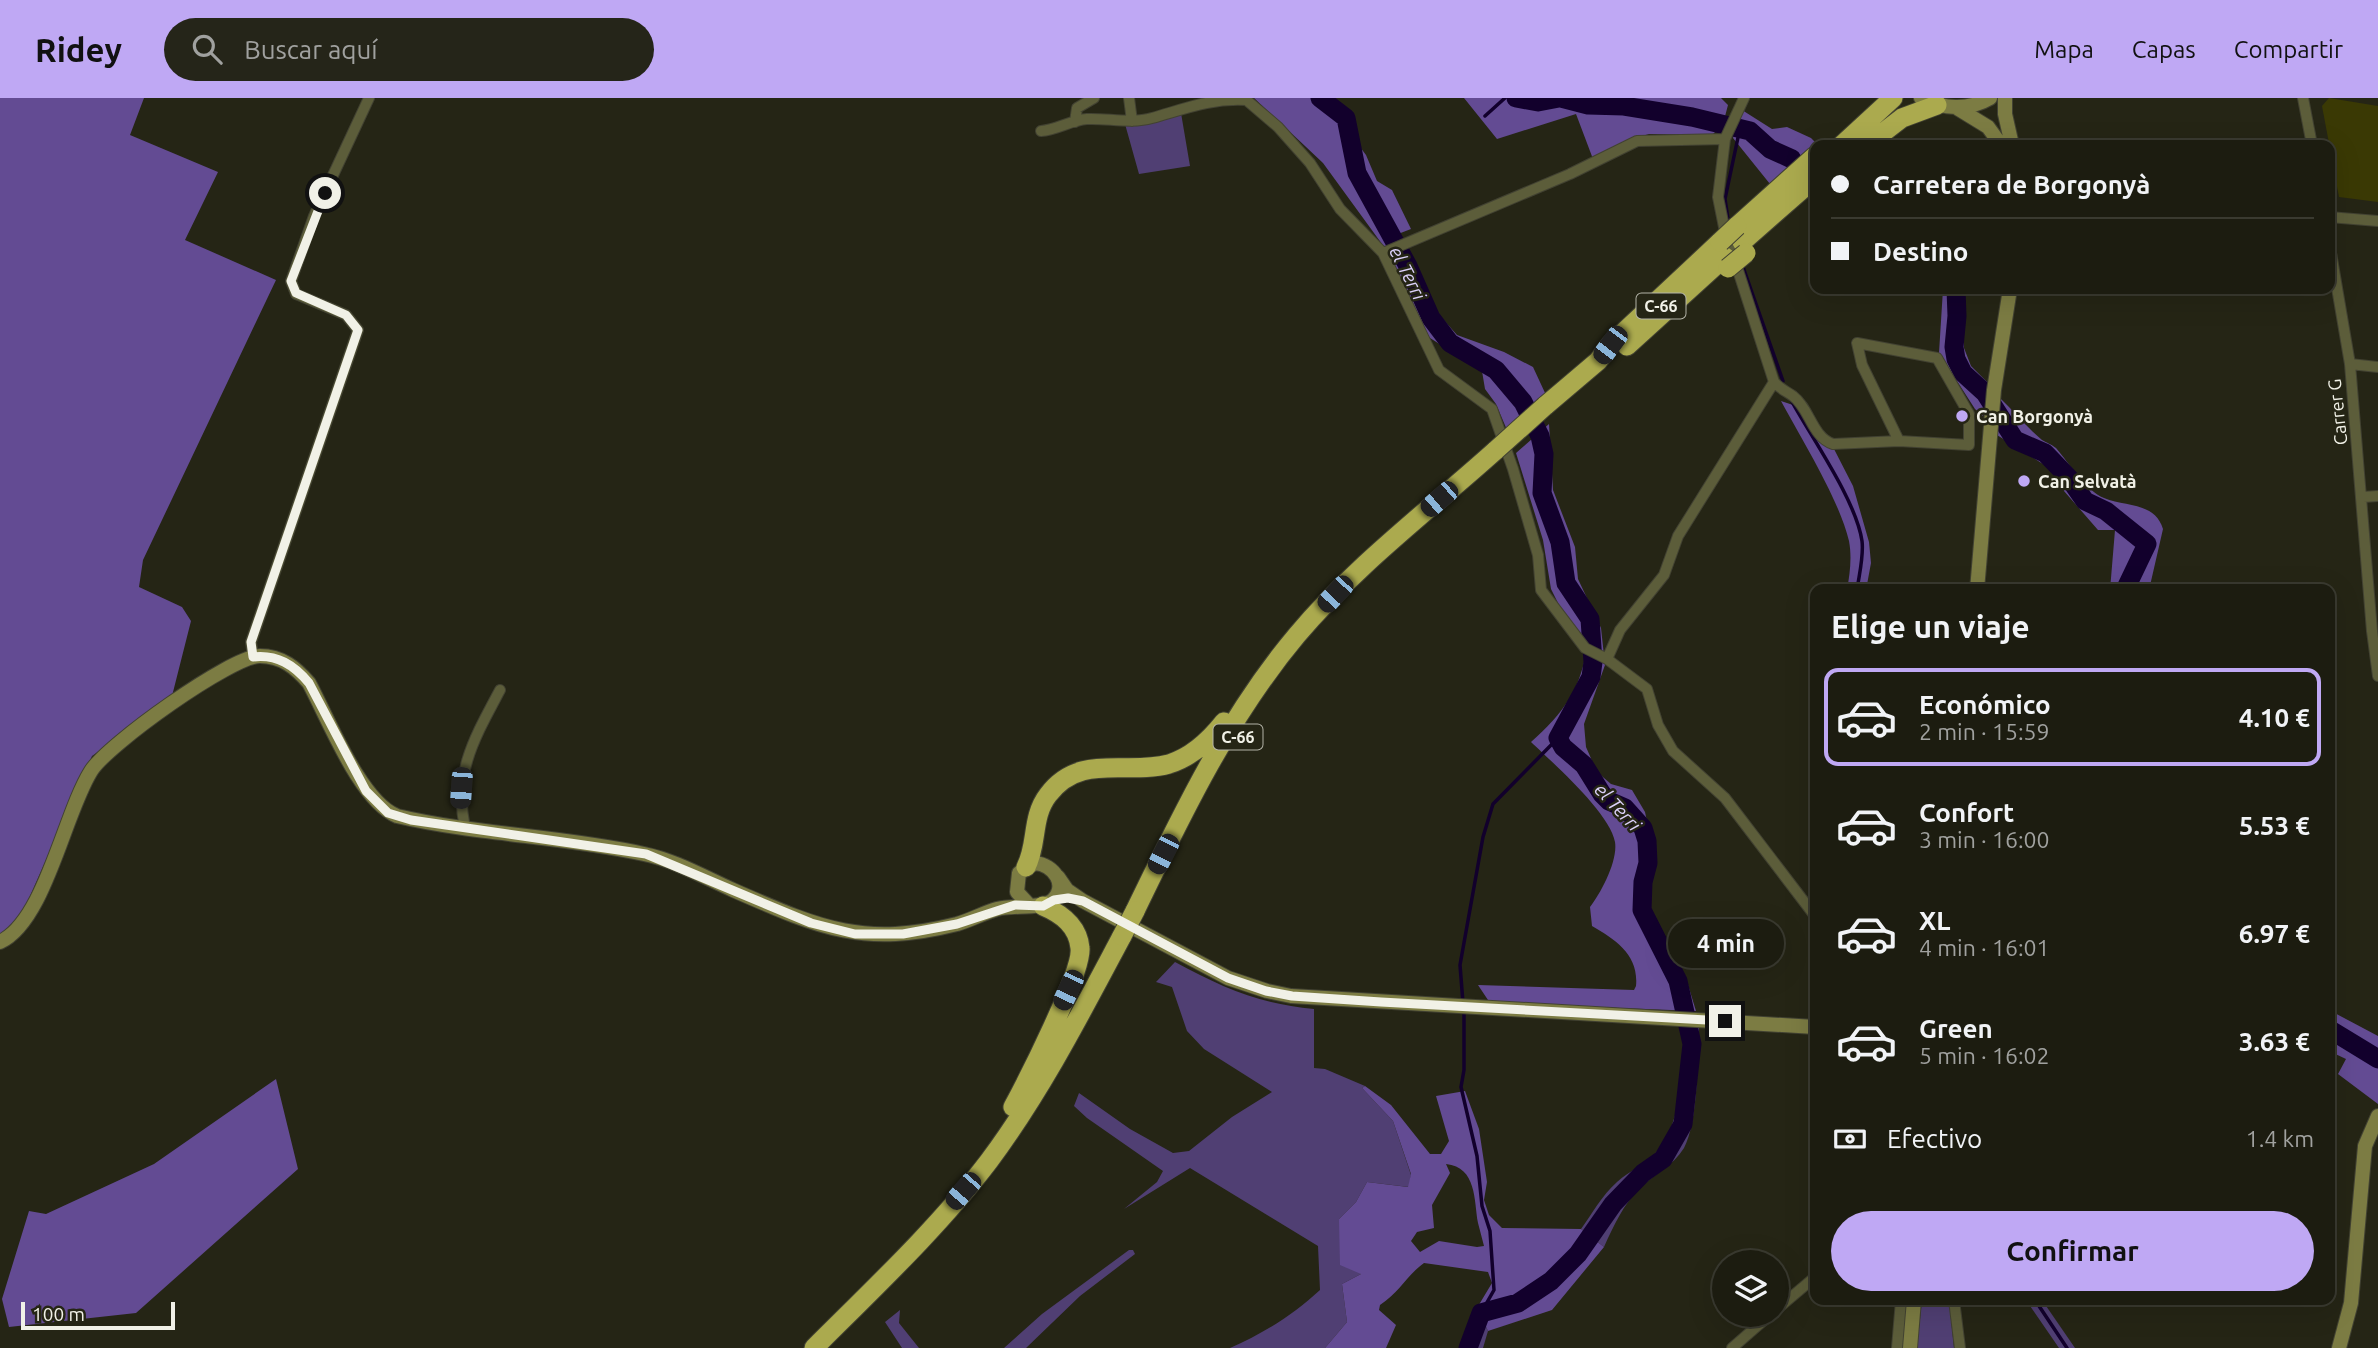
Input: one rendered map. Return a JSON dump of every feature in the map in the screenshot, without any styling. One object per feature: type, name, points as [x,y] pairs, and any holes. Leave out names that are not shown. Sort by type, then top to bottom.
[{"type":"highway","points":[[1832,140],[1875,98]]},
{"type":"highway","points":[[1848,140],[1898,99]]},
{"type":"highway","points":[[1857,140],[1898,99]]},
{"type":"highway","points":[[1873,140],[1902,118],[1938,103]]},
{"type":"highway","points":[[1741,239],[1810,162]]},
{"type":"highway","name":"C-66","points":[[814,1348],[934,1225],[977,1175],[1039,1088],[1243,728],[1297,651],[1364,579],[1497,455],[1653,323],[1810,175]]},
{"type":"highway","name":"C-66","points":[[1741,239],[1810,182]]},
{"type":"highway","points":[[1741,239],[1810,195]]},
{"type":"highway","points":[[1547,411],[1598,361],[1610,345],[1724,254]]},
{"type":"highway","name":"C-66","points":[[1139,914],[1195,792],[1254,691],[1297,635],[1380,551],[1497,455]]},
{"type":"highway","points":[[1026,867],[1030,859],[1037,814],[1058,783],[1086,768],[1156,766],[1188,755],[1206,743],[1240,702],[1254,691]]},
{"type":"highway","points":[[977,1175],[984,1155],[1022,1090],[1079,966],[1079,938],[1071,924],[1042,904]]},
{"type":"highway","name":"C-66","points":[[832,1348],[937,1240],[995,1171],[1059,1074],[1126,938]]},
{"type":"main road","points":[[1938,103],[1971,106],[1990,98]]},
{"type":"main road","points":[[2005,98],[2005,114],[2011,140]]},
{"type":"main road","points":[[1938,103],[1988,127],[1997,140]]},
{"type":"main road","points":[[1997,363],[1996,338],[2000,294]]},
{"type":"main road","points":[[1978,584],[1994,390],[2009,294]]},
{"type":"main road","points":[[0,942],[12,935],[29,915],[84,784],[104,754],[222,671],[253,657],[271,657],[292,665],[300,672],[309,683],[366,791],[380,807],[397,816],[646,854],[811,923],[855,934],[903,934],[957,924],[1015,905],[1042,904],[1068,898],[1083,901]]},
{"type":"main road","points":[[993,910],[1007,900],[1016,886],[1019,873],[1026,867],[1042,864],[1057,875],[1067,890],[1083,901],[1228,978],[1266,991],[1292,996],[1381,1002],[1810,1027]]},
{"type":"main road","points":[[1042,904],[1059,888],[1057,875]]},
{"type":"main road","points":[[1016,886],[1020,898],[1042,904]]},
{"type":"main road","points":[[2339,1348],[2348,1323],[2352,1294],[2365,1146],[2378,1116]]},
{"type":"main road","points":[[1910,1348],[1914,1305]]},
{"type":"street","points":[[253,657],[251,642],[358,330],[346,315],[296,293],[291,281],[314,216],[369,98]]},
{"type":"street","points":[[1075,122],[1077,108],[1094,98]]},
{"type":"street","points":[[1129,98],[1132,121]]},
{"type":"street","points":[[1041,131],[1054,130],[1084,119],[1150,119],[1179,108],[1223,98],[1245,99],[1278,127],[1310,163],[1340,209],[1383,253],[1439,370],[1492,410],[1513,469],[1538,555],[1541,590],[1586,648],[1607,659],[1647,689],[1658,725],[1673,751],[1726,798],[1810,909]]},
{"type":"street","points":[[1744,98],[1726,137],[1718,198],[1728,240],[1774,382],[1782,391],[1794,397],[1824,441],[1833,444],[1899,441],[1989,448]]},
{"type":"street","points":[[2303,98],[2311,140]]},
{"type":"street","points":[[1383,253],[1570,174],[1637,141],[1726,137]]},
{"type":"street","points":[[2335,218],[2378,222]]},
{"type":"street","name":"Carrer G","points":[[2335,276],[2350,364],[2378,676]]},
{"type":"street","points":[[1899,441],[1862,365],[1857,343],[1937,358],[1969,414],[1969,445]]},
{"type":"street","points":[[2350,364],[2378,367]]},
{"type":"street","points":[[1607,659],[1620,630],[1664,575],[1678,536],[1774,382]]},
{"type":"street","points":[[2363,497],[2378,496]]},
{"type":"street","points":[[466,828],[460,806],[463,771],[475,737],[500,690]]},
{"type":"street","points":[[1789,1299],[1810,1281]]},
{"type":"street","points":[[1897,1348],[1901,1305]]},
{"type":"street","points":[[1955,1305],[1960,1348]]},
{"type":"street","points":[[1731,1348],[1745,1342],[1759,1327]]},
{"type":"shaded area","points":[[0,98],[144,98],[130,135],[218,172],[185,240],[276,280],[143,560],[139,587],[182,607],[191,621],[171,700],[92,756],[19,921],[0,939]]},
{"type":"shaded area","points":[[1254,98],[1323,98],[1347,119],[1354,139],[1366,155],[1377,181],[1392,190],[1411,229],[1398,234],[1427,301],[1457,335],[1504,352],[1533,367],[1546,395],[1507,430],[1496,404],[1485,389],[1482,371],[1430,338],[1420,327],[1390,255],[1323,163]]},
{"type":"shaded area","points":[[1464,98],[1721,98],[1728,105],[1723,124],[1712,135],[1649,134],[1593,159],[1576,114],[1497,139]]},
{"type":"shaded area","points":[[1742,110],[1772,129],[1787,127],[1813,140],[1810,140],[1810,148],[1770,184],[1733,138]]},
{"type":"shaded area","points":[[1181,113],[1190,166],[1139,174],[1125,124],[1142,125]]},
{"type":"shaded area","points":[[1943,294],[1963,294],[1964,348],[1971,366],[1987,382],[1983,416],[1975,409],[1939,353]]},
{"type":"shaded area","points":[[2000,398],[2036,435],[2056,448],[2084,483],[2097,494],[2154,514],[2163,529],[2150,584],[2110,584],[2115,530],[2098,530],[2064,491],[2062,480],[2054,471],[1997,435]]},
{"type":"shaded area","points":[[1781,401],[1799,407],[1822,443],[1834,449],[1853,486],[1869,542],[1871,563],[1867,584],[1848,584],[1849,541],[1837,507]]},
{"type":"shaded area","points":[[1549,424],[1553,490],[1575,547],[1578,579],[1601,628],[1605,665],[1584,724],[1586,747],[1597,772],[1611,784],[1632,790],[1645,812],[1656,864],[1646,902],[1647,909],[1657,937],[1685,975],[1696,1011],[1490,1003],[1478,985],[1634,990],[1636,986],[1636,975],[1630,957],[1617,943],[1592,926],[1590,907],[1604,885],[1614,858],[1615,842],[1611,830],[1592,803],[1531,742],[1553,721],[1576,687],[1587,645],[1561,609],[1551,589],[1543,540],[1516,453]]},
{"type":"shaded area","points":[[1175,962],[1209,980],[1259,999],[1314,1009],[1314,1068],[1325,1069],[1365,1086],[1362,1088],[1393,1121],[1411,1175],[1409,1187],[1367,1182],[1356,1202],[1339,1219],[1361,1274],[1342,1284],[1347,1322],[1325,1348],[1230,1348],[1278,1323],[1320,1290],[1318,1246],[1190,1168],[1124,1209],[1157,1182],[1163,1171],[1074,1106],[1079,1093],[1130,1129],[1173,1153],[1189,1151],[1232,1117],[1272,1092],[1204,1049],[1187,1031],[1172,987],[1156,982]]},
{"type":"shaded area","points":[[2335,1013],[2378,1036],[2378,1104],[2338,1074],[2346,1059],[2335,1054]]},
{"type":"shaded area","points":[[1685,1025],[1699,1026],[1696,1089],[1689,1137],[1674,1160],[1645,1183],[1629,1201],[1604,1247],[1581,1229],[1612,1187],[1654,1155],[1667,1135],[1678,1105]]},
{"type":"shaded area","points":[[276,1079],[298,1169],[136,1313],[9,1327],[2,1299],[29,1211],[46,1214],[154,1164]]},
{"type":"shaded area","points":[[1365,1086],[1391,1105],[1430,1154],[1441,1154],[1449,1141],[1436,1096],[1465,1091],[1479,1129],[1487,1182],[1484,1200],[1489,1215],[1502,1228],[1581,1229],[1604,1247],[1552,1310],[1488,1331],[1477,1308],[1492,1283],[1488,1272],[1424,1263],[1380,1305],[1379,1310],[1396,1325],[1386,1348],[1325,1348],[1347,1322],[1342,1284],[1361,1274],[1340,1265],[1339,1219],[1356,1202],[1367,1182],[1408,1187],[1411,1174],[1393,1121],[1362,1088]],"holes":[[[1446,1164],[1464,1171],[1472,1186],[1484,1246],[1439,1241],[1420,1252],[1411,1241],[1417,1232],[1434,1228],[1432,1205],[1450,1173]]]},
{"type":"shaded area","points":[[1129,1250],[1133,1250],[1135,1254],[1080,1296],[1026,1348],[1004,1348],[1042,1314]]},
{"type":"shaded area","points":[[1921,1305],[1950,1305],[1954,1348],[1917,1348]]},
{"type":"shaded area","points":[[2029,1305],[2045,1305],[2075,1348],[2059,1348]]},
{"type":"shaded area","points":[[1477,1308],[1488,1331],[1483,1348],[1462,1348]]},
{"type":"shaded area","points":[[900,1310],[899,1323],[919,1348],[902,1348],[885,1322]]},
{"type":"building","points":[[2329,98],[2378,106],[2378,202],[2339,197],[2335,176],[2335,140],[2328,140],[2322,106]]},
{"type":"waterway","name":"el Terri","points":[[1320,98],[1346,118],[1357,173],[1408,266],[1431,318],[1450,343],[1496,370],[1523,402],[1540,436],[1544,454],[1542,493],[1560,542],[1566,583],[1590,619],[1593,662],[1591,677],[1558,738],[1563,747],[1584,765],[1602,794],[1609,801],[1625,808],[1643,828],[1647,841],[1648,863],[1643,882],[1642,910],[1678,981],[1692,1044],[1683,1124],[1663,1159],[1643,1173],[1613,1204],[1578,1254],[1551,1281],[1518,1303],[1481,1313],[1468,1348]]},
{"type":"waterway","points":[[1485,116],[1505,98]]},
{"type":"waterway","points":[[1516,98],[1538,102],[1559,98]]},
{"type":"waterway","points":[[1561,98],[1588,105],[1624,106],[1692,117],[1750,131],[1770,149],[1792,159]]},
{"type":"waterway","points":[[1728,219],[1725,199],[1740,128]]},
{"type":"waterway","name":"el Terri","points":[[1364,196],[1367,191]]},
{"type":"waterway","points":[[1742,264],[1783,381]]},
{"type":"waterway","points":[[1956,294],[1954,347],[1963,373],[1985,393],[2015,440],[2045,453],[2069,478],[2085,501],[2106,511],[2147,544],[2128,584]]},
{"type":"waterway","points":[[1791,400],[1832,469],[1858,525],[1862,541],[1862,559],[1858,584]]},
{"type":"waterway","points":[[1463,1003],[1460,965],[1483,837],[1493,804],[1558,738]]},
{"type":"waterway","points":[[1464,1011],[1464,1070],[1461,1087],[1477,1156],[1482,1206],[1490,1231],[1494,1290],[1481,1313]]},
{"type":"waterway","points":[[2335,1033],[2378,1059]]},
{"type":"waterway","points":[[2038,1305],[2067,1348]]},
{"type":"place","name":"Can Borgonyà","points":[[1962,416]]},
{"type":"place","name":"Can Selvatà","points":[[2024,481]]},
{"type":"route","points":[[325,193],[291,281],[296,293],[346,315],[358,330],[251,642],[253,657],[271,657],[292,665],[309,683],[366,791],[388,813],[411,820],[646,854],[811,923],[855,934],[903,934],[957,924],[1015,905],[1036,907],[1068,898],[1083,901],[1228,978],[1248,986],[1292,996],[1725,1021]]}]
